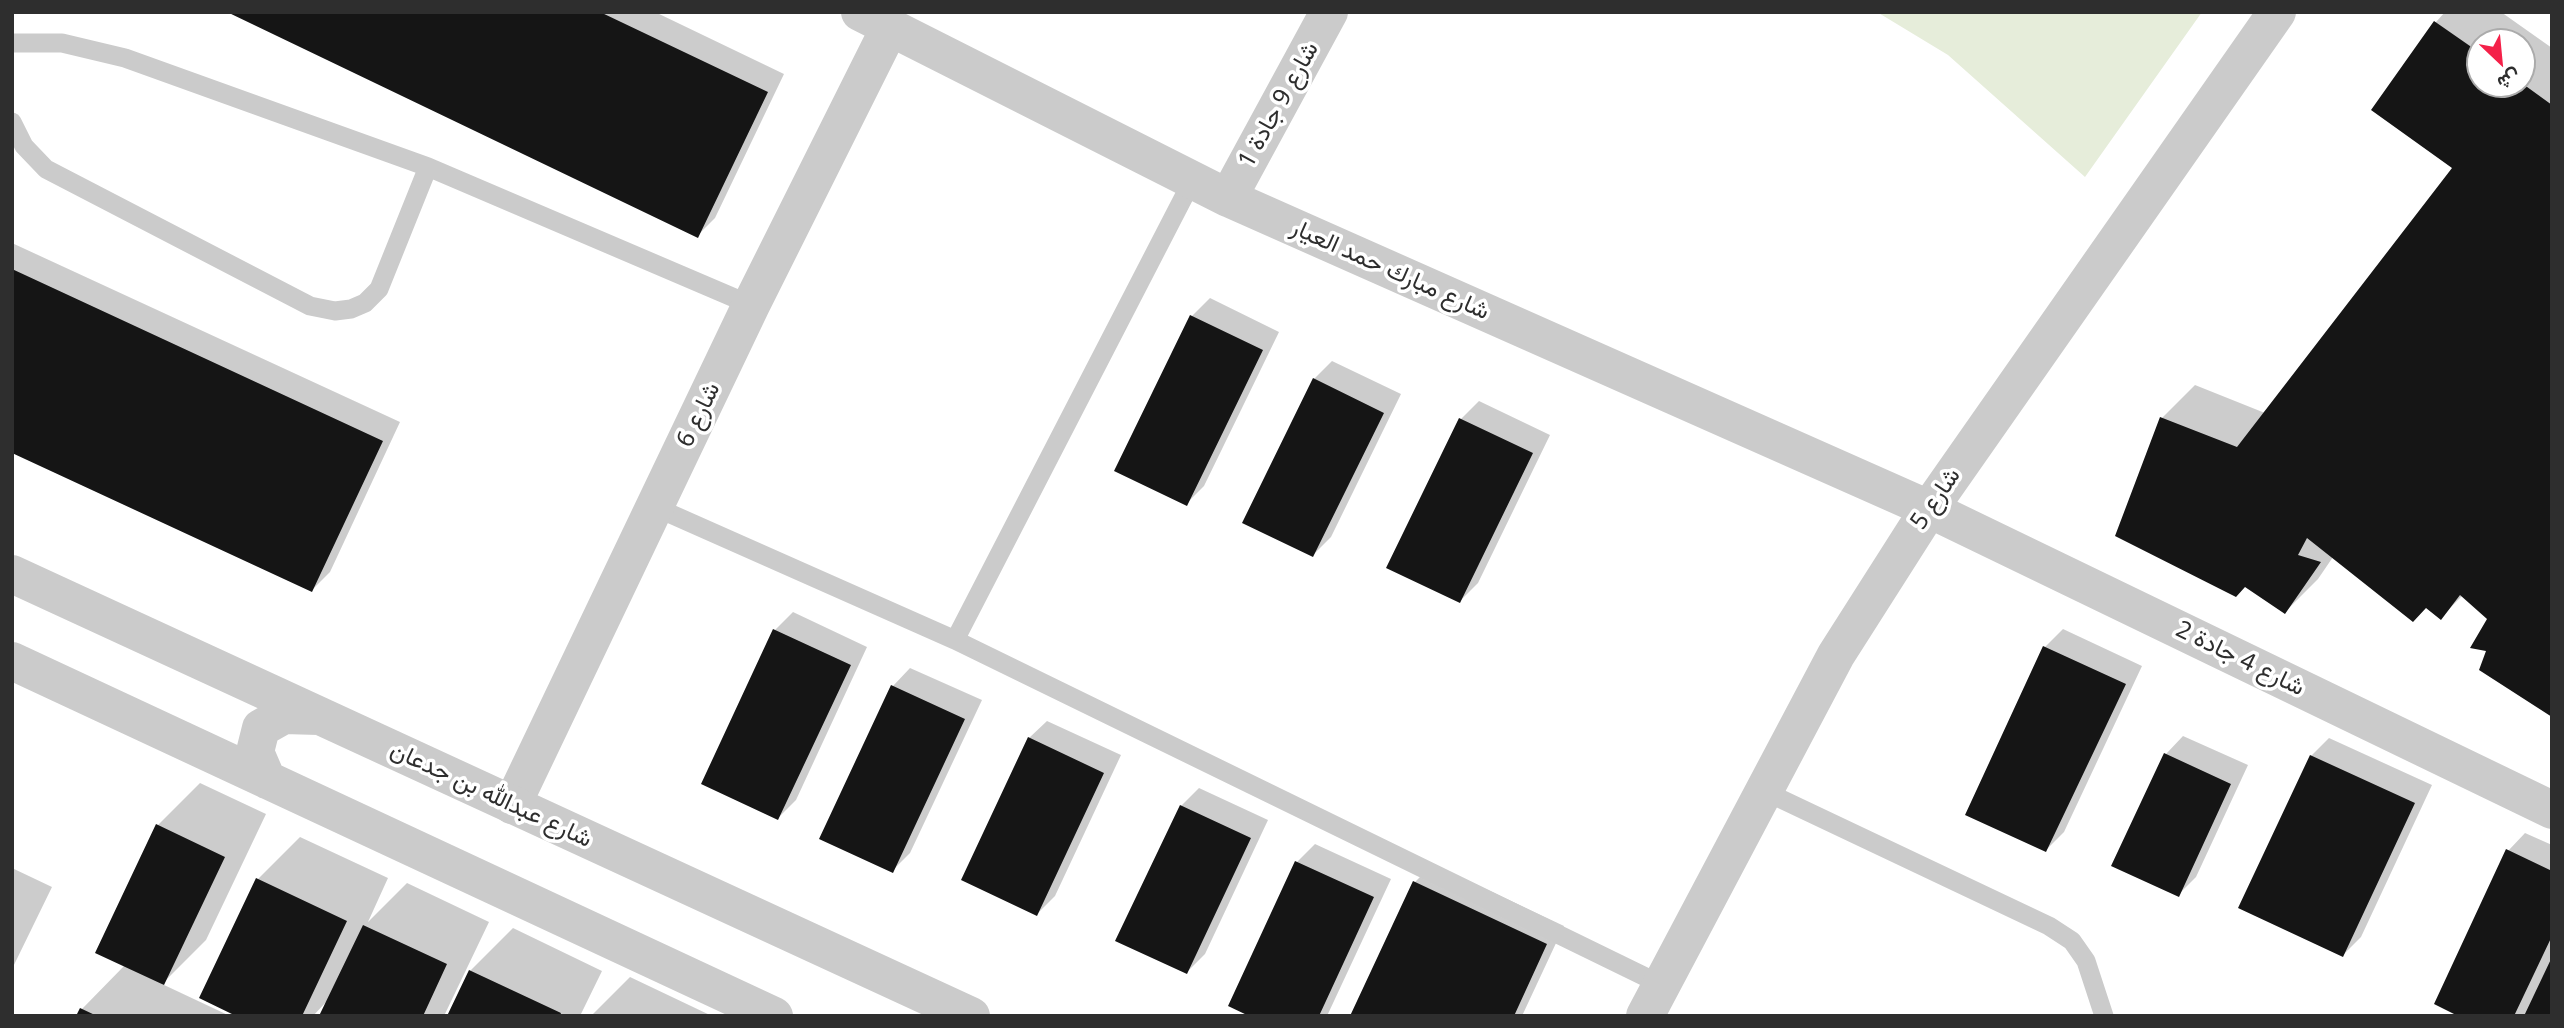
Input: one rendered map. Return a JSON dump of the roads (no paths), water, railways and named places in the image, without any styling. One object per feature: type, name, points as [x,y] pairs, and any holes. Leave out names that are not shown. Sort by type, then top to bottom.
[{"type":"street","name":"شارع 9 جادة 1","points":[[1228,198],[1329,12]]},
{"type":"street","name":"شارع 5","points":[[1654,1000],[1836,655],[1929,509],[2277,12]]},
{"type":"street","name":"شارع مبارك حمد العيار","points":[[875,20],[1228,198],[1929,509]]},
{"type":"street","name":"شارع 6","points":[[512,805],[751,305],[875,20]]},
{"type":"street","name":"شارع 4 جادة 2","points":[[1929,509],[2552,810]]},
{"type":"street","name":"شارع عبدالله بن جدعان","points":[[12,574],[971,1016]]},
{"type":"street","points":[[12,661],[774,1016]]},
{"type":"street","points":[[267,780],[255,752],[261,728],[284,715],[319,716]]},
{"type":"lane","points":[[12,43],[62,43],[125,58],[428,167],[751,305]]},
{"type":"lane","points":[[12,122],[24,146],[46,169],[310,306],[335,311],[351,309],[365,303],[379,289],[428,167]]},
{"type":"lane","points":[[955,640],[1192,181]]},
{"type":"lane","points":[[655,507],[955,640],[1654,1000]]},
{"type":"lane","points":[[1763,791],[2049,926],[2072,940],[2086,961],[2104,1016]]}]
